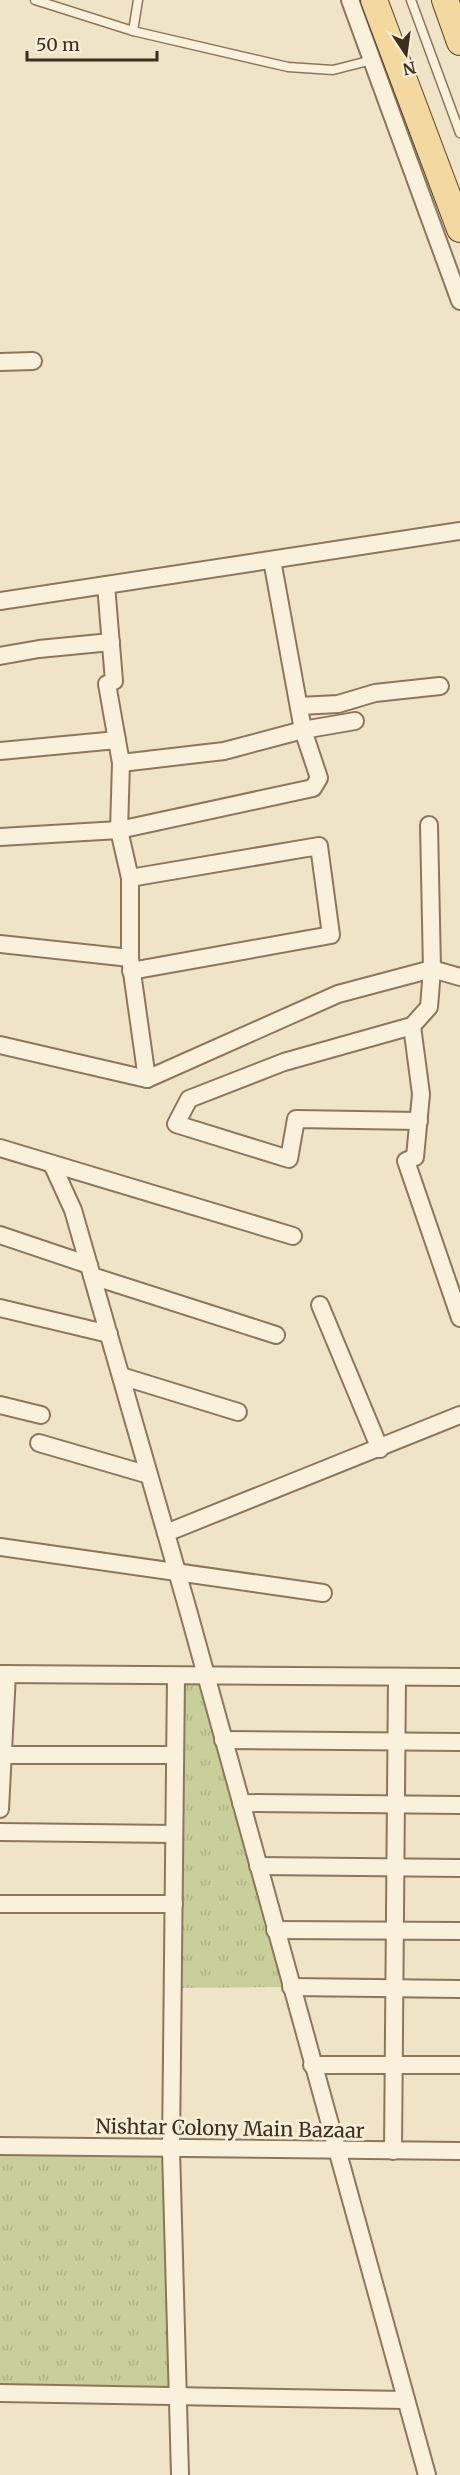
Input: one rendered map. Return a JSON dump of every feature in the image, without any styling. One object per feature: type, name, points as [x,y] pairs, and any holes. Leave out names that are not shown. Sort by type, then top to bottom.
[{"type":"main road","points":[[374,0],[460,229]]},
{"type":"main road","points":[[445,0],[460,42]]},
{"type":"street","points":[[350,0],[460,301]]},
{"type":"street","points":[[0,362],[33,362]]},
{"type":"street","points":[[0,601],[460,531]]},
{"type":"street","points":[[0,837],[119,830],[313,788],[319,778],[303,730],[273,560]]},
{"type":"street","points":[[106,585],[114,681],[107,684],[121,763],[119,830],[130,878],[130,965],[147,1079]]},
{"type":"street","points":[[0,656],[39,649],[111,642]]},
{"type":"street","points":[[299,706],[338,704],[375,693],[440,686]]},
{"type":"street","points":[[121,763],[224,751],[303,730],[355,721]]},
{"type":"street","points":[[0,751],[117,740]]},
{"type":"street","points":[[419,1121],[296,1119],[289,1159],[176,1124],[189,1100],[284,1062],[412,1026],[429,1007],[432,969],[429,825]]},
{"type":"street","points":[[0,944],[130,965],[331,935],[319,846],[130,878]]},
{"type":"street","points":[[0,1045],[147,1079],[338,994],[432,969],[460,977]]},
{"type":"street","points":[[412,1026],[421,1094],[415,1157],[406,1161],[454,1289],[460,1318]]},
{"type":"street","points":[[0,1148],[293,1236]]},
{"type":"street","points":[[52,1164],[73,1210],[177,1570],[427,2475]]},
{"type":"street","points":[[0,1235],[90,1270],[276,1335]]},
{"type":"street","points":[[320,1305],[380,1449]]},
{"type":"street","points":[[0,1308],[109,1334]]},
{"type":"street","points":[[121,1376],[238,1412]]},
{"type":"street","points":[[0,1405],[41,1415]]},
{"type":"street","points":[[166,1533],[460,1415]]},
{"type":"street","points":[[39,1443],[149,1474]]},
{"type":"street","points":[[0,1547],[177,1570],[323,1593]]},
{"type":"street","points":[[0,1809],[3,1674],[176,1677],[460,1677]]},
{"type":"street","points":[[176,1677],[171,2149],[180,2397],[180,2475]]},
{"type":"street","points":[[393,2151],[397,1677]]},
{"type":"street","points":[[223,1740],[460,1742]]},
{"type":"street","points":[[2,1755],[175,1755]]},
{"type":"street","points":[[241,1803],[460,1805]]},
{"type":"street","points":[[0,1832],[174,1834]]},
{"type":"street","points":[[258,1866],[460,1868]]},
{"type":"street","points":[[0,1904],[174,1904]]},
{"type":"street","points":[[275,1930],[460,1931]]},
{"type":"street","points":[[291,1987],[460,1989]]},
{"type":"street","points":[[312,2065],[460,2065]]},
{"type":"street","name":"Nishtar Colony Main Bazaar","points":[[0,2146],[460,2151]]},
{"type":"street","points":[[0,2393],[406,2400]]},
{"type":"lane","points":[[35,0],[133,31],[288,67],[333,70],[372,60]]},
{"type":"lane","points":[[133,31],[138,0]]},
{"type":"lane","points":[[411,0],[460,133]]},
{"type":"green space","points":[[176,1676],[206,1677],[291,1987],[173,1988]]},
{"type":"green space","points":[[0,2146],[171,2149],[180,2397],[0,2393]]}]
